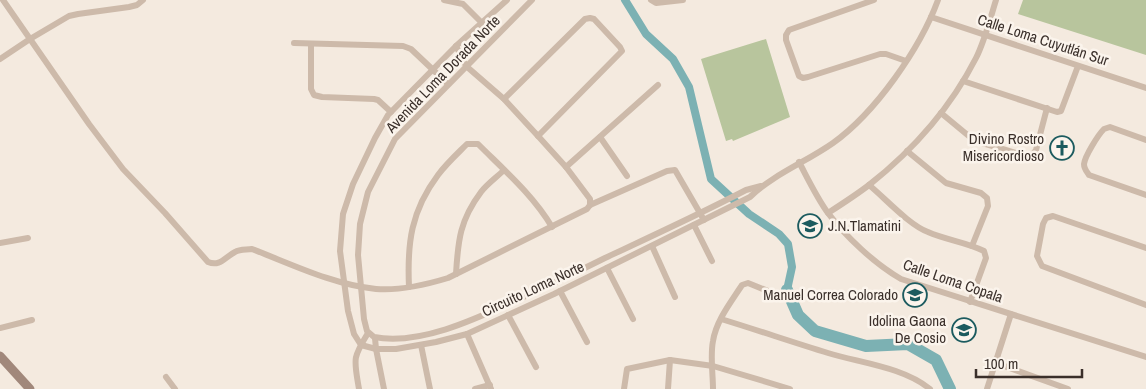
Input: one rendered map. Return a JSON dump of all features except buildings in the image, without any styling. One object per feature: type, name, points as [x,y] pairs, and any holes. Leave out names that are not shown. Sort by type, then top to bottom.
[{"type":"street","points":[[3,0],[123,170],[165,212],[208,262],[216,264],[238,250],[252,249],[344,283],[377,289],[428,284],[456,274],[587,210],[590,205],[590,199],[566,167],[504,100],[466,66],[456,46]]},
{"type":"street","points":[[0,59],[69,16],[129,7],[137,5],[143,0]]},
{"type":"street","points":[[444,0],[463,4],[482,24]]},
{"type":"street","name":"Avenida Loma Dorada Norte","points":[[344,283],[340,251],[343,214],[353,184],[375,138],[391,112],[456,46],[507,0]]},
{"type":"street","name":"Avenida Loma Dorada Norte","points":[[361,286],[358,248],[360,224],[368,192],[395,139],[532,0]]},
{"type":"street","points":[[651,1],[683,0]]},
{"type":"street","points":[[874,0],[789,30],[786,40],[799,76],[803,78],[880,54],[886,54],[906,61]]},
{"type":"street","name":"Circuito Loma Norte","points":[[361,345],[376,349],[421,345],[467,334],[554,294],[750,197],[761,186],[832,143],[861,118],[906,61],[931,17],[938,0]]},
{"type":"street","points":[[828,213],[869,185],[907,151],[941,113],[977,56],[996,0]]},
{"type":"street","name":"Calle Loma Cuyutlán Sur","points":[[931,17],[1146,88]]},
{"type":"street","points":[[504,100],[585,19],[594,19],[622,51],[538,136]]},
{"type":"street","points":[[294,43],[403,46],[411,49],[448,84]]},
{"type":"street","points":[[311,44],[311,89],[314,95],[322,97],[374,98],[391,112]]},
{"type":"street","points":[[963,80],[1061,112],[1078,66]]},
{"type":"street","points":[[566,167],[658,86]]},
{"type":"street","points":[[941,113],[979,142],[1026,156],[1032,155],[1036,150],[1047,108]]},
{"type":"street","points":[[1146,140],[1110,127],[1104,128],[1084,163],[1085,170],[1089,175],[1146,195]]},
{"type":"street","points":[[600,137],[628,176]]},
{"type":"street","points":[[409,287],[410,238],[419,206],[438,174],[467,144],[478,144],[540,208],[552,227]]},
{"type":"street","points":[[907,151],[946,183],[981,194],[987,198],[988,206],[972,246]]},
{"type":"street","name":"Calle Loma Copala","points":[[799,162],[828,213],[884,270],[901,279],[970,302],[1146,357]]},
{"type":"street","points":[[456,274],[458,242],[463,222],[482,191],[504,170]]},
{"type":"street","points":[[590,205],[667,171],[675,170],[704,220]]},
{"type":"street","points":[[869,185],[917,227],[984,251],[986,258],[970,302]]},
{"type":"street","name":"Circuito Loma Norte","points":[[375,338],[399,338],[450,328],[477,319],[746,190],[761,186]]},
{"type":"street","points":[[1146,248],[1053,216],[1046,218],[1042,224],[1037,256],[1042,266],[1146,305]]},
{"type":"street","points":[[694,225],[712,261]]},
{"type":"street","points":[[0,243],[28,238]]},
{"type":"street","points":[[652,246],[676,297]]},
{"type":"street","points":[[607,268],[633,319]]},
{"type":"street","points":[[344,283],[354,334],[361,345]]},
{"type":"street","points":[[713,389],[712,342],[721,319],[744,283],[773,293]]},
{"type":"street","points":[[361,286],[364,319],[368,333],[375,338],[384,389]]},
{"type":"street","points":[[548,286],[554,294]]},
{"type":"street","points":[[560,291],[587,342]]},
{"type":"street","points":[[987,389],[1011,314]]},
{"type":"street","points":[[508,315],[536,367]]},
{"type":"street","points":[[721,319],[895,372],[922,383],[930,389]]},
{"type":"street","points":[[0,328],[32,320]]},
{"type":"street","points":[[359,389],[354,361],[357,351],[368,333]]},
{"type":"street","points":[[467,334],[491,387],[476,389]]},
{"type":"street","points":[[421,345],[430,389]]},
{"type":"street","points":[[0,356],[30,389]]},
{"type":"street","points":[[668,389],[670,360]]},
{"type":"street","points":[[624,389],[627,368],[670,360],[712,366],[790,389]]},
{"type":"street","points":[[996,363],[1068,389]]},
{"type":"street","points":[[166,377],[175,389]]},
{"type":"green space","points":[[1023,0],[1146,0],[1146,55],[1018,14]]},
{"type":"green space","points":[[766,39],[790,117],[733,141],[732,139],[726,141],[701,59]]},
{"type":"waterway","points":[[625,0],[646,34],[673,59],[689,87],[711,179],[749,214],[779,234],[788,244],[792,267],[787,290]]},
{"type":"waterway","points":[[787,290],[798,315],[815,331],[866,346],[908,344],[936,360],[950,389]]},
{"type":"place","name":"Divino Rostro Misericordioso","points":[[1062,148]]},
{"type":"place","name":"J.N.Tlamatini","points":[[810,226]]},
{"type":"place","name":"Manuel Correa Colorado","points":[[915,295]]},
{"type":"place","name":"Idolina Gaona De Cosio","points":[[964,330]]}]
